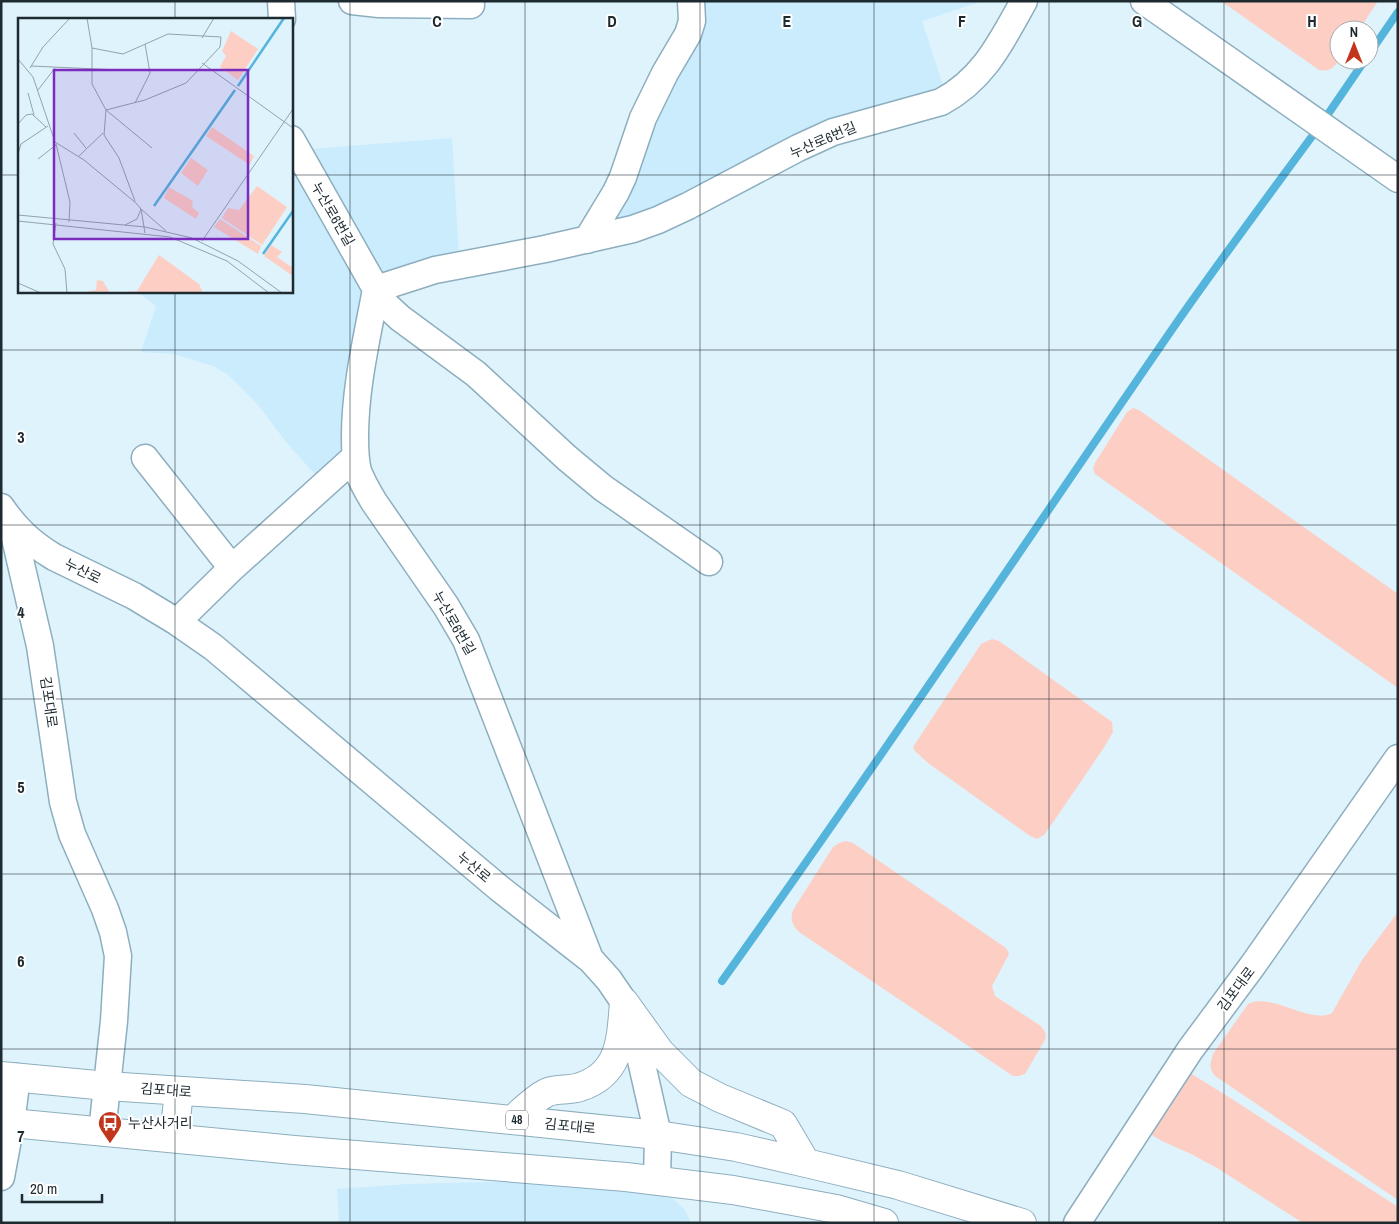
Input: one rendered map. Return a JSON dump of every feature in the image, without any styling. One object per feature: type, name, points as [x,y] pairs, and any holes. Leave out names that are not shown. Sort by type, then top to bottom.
[{"type":"main road","points":[[512,1120],[546,1093],[579,1088],[598,1079],[614,1061],[621,1042],[624,1002]]},
{"type":"main road","points":[[624,1002],[660,1052],[691,1083],[720,1098],[783,1124],[806,1163]]},
{"type":"main road","name":"김포대로","points":[[9,1077],[108,1086],[305,1099],[658,1135],[736,1147],[898,1185],[1022,1223]]},
{"type":"main road","points":[[174,1138],[179,1091]]},
{"type":"main road","points":[[6,1122],[626,1177],[733,1190],[836,1209],[884,1223]]},
{"type":"street","points":[[281,1],[282,18]]},
{"type":"street","points":[[352,1],[379,4],[471,5]]},
{"type":"street","points":[[587,240],[616,192],[642,118],[688,34],[692,21],[691,1]]},
{"type":"street","name":"누산로6번길","points":[[376,289],[435,270],[490,261],[587,240],[658,220],[833,132],[941,102],[955,95],[983,69],[999,48],[1024,1]]},
{"type":"street","points":[[1144,1],[1398,179]]},
{"type":"street","name":"누산로6번길","points":[[292,141],[386,305],[400,318],[476,374],[567,458],[610,493],[709,562]]},
{"type":"street","name":"누산로6번길","points":[[376,289],[357,389],[355,457],[358,470],[364,486],[446,606],[466,640],[591,960]]},
{"type":"street","points":[[177,622],[232,568],[355,457]]},
{"type":"street","points":[[145,458],[232,568]]},
{"type":"street","name":"누산로","points":[[7,532],[30,541],[54,557],[134,596],[213,647],[499,888],[591,960],[609,980],[624,1002],[640,1056],[658,1135],[657,1181]]},
{"type":"street","name":"김포대로","points":[[7,532],[40,646],[63,802],[72,834],[114,932],[118,956],[117,987],[102,1132]]},
{"type":"street","name":"김포대로","points":[[1077,1223],[1190,1050],[1253,966],[1398,758]]},
{"type":"street","points":[[1,1177],[9,1077]]},
{"type":"shaded area","points":[[699,1],[983,1],[922,21],[944,88],[789,144],[616,225],[612,216]]},
{"type":"shaded area","points":[[1221,1],[1378,1],[1366,20],[1329,20],[1329,69],[1319,70]]},
{"type":"shaded area","points":[[452,138],[459,258],[382,276],[309,149]]},
{"type":"shaded area","points":[[292,158],[360,285],[362,295],[347,447],[319,479],[286,442],[258,405],[227,374],[213,366],[174,354],[141,352],[156,306],[137,292],[292,292]]},
{"type":"shaded area","points":[[1133,408],[1139,410],[1398,594],[1398,688],[1095,474],[1093,469],[1095,463],[1127,412]]},
{"type":"shaded area","points":[[992,639],[999,641],[1112,722],[1113,732],[1103,749],[1044,835],[1037,839],[1030,836],[928,763],[913,747],[981,644]]},
{"type":"shaded area","points":[[846,841],[853,843],[1006,948],[1009,954],[992,986],[995,996],[1041,1026],[1046,1038],[1025,1074],[1013,1076],[799,932],[793,924],[793,910],[833,847]]},
{"type":"shaded area","points":[[1398,912],[1398,1200],[1215,1076],[1212,1071],[1211,1061],[1213,1054],[1248,1004],[1258,1001],[1268,1002],[1313,1015],[1323,1016],[1332,1013],[1362,960]]},
{"type":"shaded area","points":[[1190,1073],[1398,1207],[1398,1223],[1303,1223],[1217,1168],[1152,1135],[1151,1129]]},
{"type":"shaded area","points":[[531,1181],[619,1187],[670,1197],[685,1210],[691,1223],[339,1223],[337,1189],[408,1184]]},
{"type":"waterway","points":[[1379,40],[1398,12]]},
{"type":"waterway","points":[[1326,117],[1358,70]]},
{"type":"waterway","points":[[722,981],[893,737],[1173,328],[1313,135]]},
{"type":"place","name":"누산사거리","points":[[110,1144]]}]
